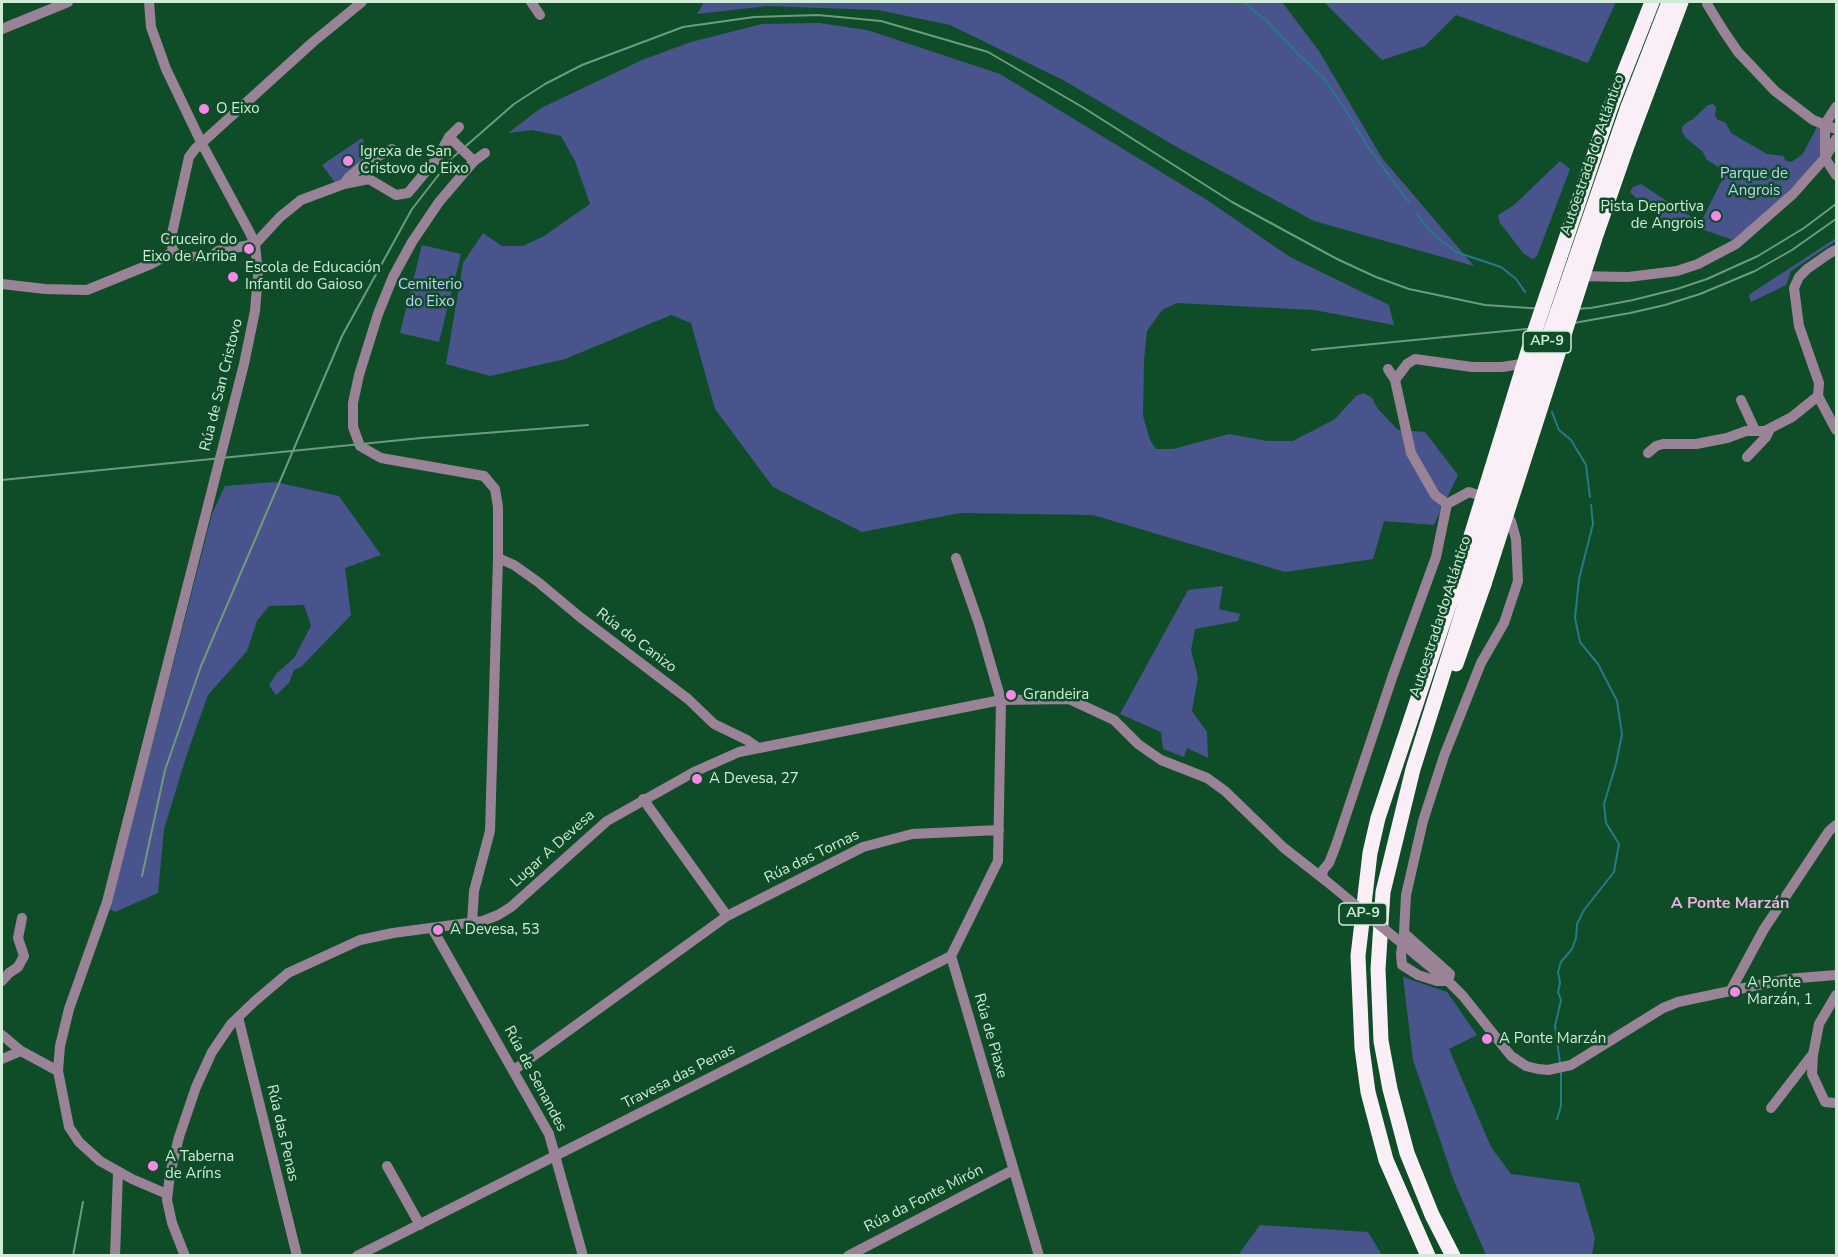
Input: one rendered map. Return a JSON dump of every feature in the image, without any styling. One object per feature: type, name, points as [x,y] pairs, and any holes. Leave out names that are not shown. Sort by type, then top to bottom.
[{"type":"highway","points":[[1617,88],[1642,2]]},
{"type":"highway","name":"Autoestrada do Atlántico","points":[[1428,1256],[1386,1160],[1368,1092],[1362,1048],[1358,956],[1370,853],[1378,818],[1472,579],[1530,345],[1617,88],[1652,2]]},
{"type":"highway","name":"Autoestrada do Atlántico","points":[[1453,1256],[1432,1215],[1407,1153],[1390,1089],[1381,1041],[1378,969],[1383,892],[1413,769],[1504,473],[1628,108],[1670,2]]},
{"type":"highway","points":[[1472,579],[1628,143],[1681,2]]},
{"type":"street","points":[[2,29],[68,2]]},
{"type":"street","name":"Rúa de San Cristovo","points":[[57,1071],[60,1046],[69,1010],[107,902],[244,364],[255,311],[258,275],[255,244],[202,144],[166,69],[151,27],[149,2]]},
{"type":"street","points":[[173,252],[171,238],[189,157],[195,149],[313,42],[362,2]]},
{"type":"street","points":[[531,2],[540,15]]},
{"type":"street","points":[[1707,3],[1738,52],[1775,91],[1813,120],[1836,129]]},
{"type":"street","points":[[1835,173],[1825,158],[1825,124],[1836,107]]},
{"type":"street","points":[[2,284],[45,289],[87,290],[151,264],[173,252],[190,257],[211,256],[218,251],[255,244],[280,217],[301,200],[344,184],[369,179],[396,195],[408,193],[459,127]]},
{"type":"street","points":[[449,137],[474,161]]},
{"type":"street","points":[[1395,381],[1407,364],[1415,360],[1502,368],[1531,363],[1537,353],[1565,275],[1589,278],[1628,277],[1677,271],[1698,264],[1736,244],[1793,194],[1825,158],[1836,139]]},
{"type":"street","points":[[344,184],[367,162],[392,149]]},
{"type":"street","points":[[472,922],[474,891],[490,831],[498,558],[498,507],[495,489],[484,476],[381,458],[360,446],[353,427],[353,403],[378,314],[393,277],[412,242],[439,202],[474,161],[485,153]]},
{"type":"street","points":[[1836,250],[1807,269],[1796,282],[1794,293],[1799,326],[1819,383],[1818,396],[1836,430]]},
{"type":"street","points":[[1821,258],[1836,256]]},
{"type":"street","points":[[1388,369],[1395,381],[1411,453],[1435,495],[1447,504]]},
{"type":"street","points":[[1648,453],[1656,446],[1663,444],[1696,444],[1755,430],[1765,431],[1792,417],[1818,396]]},
{"type":"street","points":[[1741,400],[1755,430]]},
{"type":"street","points":[[1740,433],[1750,454],[1766,437],[1770,429]]},
{"type":"street","points":[[1323,878],[1323,870],[1329,863],[1336,845],[1393,675],[1436,557],[1447,504],[1469,492],[1491,499],[1511,521],[1516,539],[1518,581],[1504,623],[1481,663],[1434,787],[1414,854],[1406,896],[1402,965],[1418,975],[1437,981],[1448,981],[1463,996],[1507,1052],[1526,1066],[1538,1070],[1571,1065],[1663,1008],[1678,1002],[1787,979],[1836,975]]},
{"type":"street","name":"Rúa do Canizo","points":[[498,558],[514,565],[538,582],[688,699],[714,724],[757,747]]},
{"type":"street","points":[[951,956],[998,861],[1001,700],[979,624],[956,558]]},
{"type":"street","name":"Lugar A Devesa","points":[[167,1194],[174,1155],[202,1071],[218,1042],[238,1017],[280,979],[317,958],[370,937],[491,919],[504,912],[598,827],[643,799],[717,760],[757,747],[1001,700],[1069,699],[1114,720],[1138,744],[1161,760],[1208,778],[1225,791],[1284,848],[1448,981]]},
{"type":"street","points":[[643,799],[727,916]]},
{"type":"street","points":[[1731,990],[1764,929],[1836,825]]},
{"type":"street","name":"Rúa das Tornas","points":[[514,1070],[727,916],[863,848],[912,834],[999,830]]},
{"type":"street","points":[[2,981],[18,967],[24,956],[18,938],[22,918]]},
{"type":"street","name":"Rúa de Senandes","points":[[432,928],[544,1124],[556,1156],[583,1256]]},
{"type":"street","points":[[1404,933],[1450,974],[1448,981]]},
{"type":"street","name":"Travesa das Penas","points":[[357,1256],[951,956]]},
{"type":"street","name":"Rúa de Piaxe","points":[[951,956],[1039,1256]]},
{"type":"street","points":[[1836,995],[1820,1024],[1812,1054],[1812,1074],[1825,1102],[1836,1103]]},
{"type":"street","name":"Rúa das Penas","points":[[238,1017],[297,1256]]},
{"type":"street","points":[[2,1035],[21,1051],[57,1071],[69,1127],[79,1142],[100,1161],[118,1172],[167,1194],[169,1213],[184,1256]]},
{"type":"street","points":[[2,1059],[21,1051]]},
{"type":"street","points":[[1771,1108],[1812,1054]]},
{"type":"street","points":[[387,1166],[420,1225]]},
{"type":"street","name":"Rúa da Fonte Mirón","points":[[848,1256],[1013,1170]]},
{"type":"street","points":[[115,1256],[118,1172]]},
{"type":"green space","points":[[704,2],[1282,2],[1319,51],[1382,158],[1474,266],[1314,221],[1175,146],[1063,80],[950,25],[878,10],[767,6],[697,14]]},
{"type":"green space","points":[[1324,2],[1616,2],[1588,63],[1456,15],[1425,46],[1382,60]]},
{"type":"green space","points":[[819,23],[867,30],[1000,74],[1207,200],[1290,257],[1389,305],[1394,325],[1314,310],[1177,303],[1162,310],[1147,331],[1143,416],[1150,440],[1156,449],[1173,449],[1229,434],[1267,441],[1293,441],[1335,419],[1356,396],[1364,393],[1372,398],[1378,409],[1398,430],[1425,432],[1458,475],[1434,525],[1384,521],[1373,559],[1285,572],[1093,515],[960,513],[862,532],[773,487],[715,409],[691,323],[671,315],[565,359],[490,376],[446,364],[463,263],[483,233],[502,246],[523,246],[544,236],[590,204],[575,161],[561,136],[532,130],[508,133],[541,108],[642,60],[691,42],[762,24]]},
{"type":"green space","name":"Parque de Angrois","points":[[1713,104],[1716,107],[1717,119],[1726,123],[1731,133],[1767,154],[1783,156],[1786,161],[1791,162],[1802,155],[1817,127],[1822,128],[1821,158],[1756,224],[1733,240],[1698,228],[1726,172],[1707,160],[1702,151],[1682,132],[1682,127],[1686,123],[1708,105]]},
{"type":"green space","points":[[362,138],[370,156],[336,184],[322,165]]},
{"type":"green space","points":[[1560,161],[1570,169],[1537,256],[1533,259],[1524,254],[1500,223],[1498,215],[1514,205]]},
{"type":"green space","points":[[1641,184],[1696,220],[1697,227],[1686,226],[1683,222],[1675,223],[1661,219],[1644,199],[1636,198],[1630,192],[1633,187]]},
{"type":"green space","points":[[1836,238],[1836,241],[1791,271],[1786,285],[1751,302],[1750,294]]},
{"type":"green space","name":"Cemiterio do Eixo","points":[[422,245],[461,254],[439,342],[400,333]]},
{"type":"green space","points":[[275,482],[339,496],[381,555],[345,568],[351,615],[301,667],[294,670],[289,683],[276,695],[269,685],[277,673],[294,658],[311,626],[304,605],[269,606],[257,621],[247,651],[208,695],[164,829],[158,893],[115,912],[110,909],[212,514],[225,486]]},
{"type":"green space","points":[[1223,586],[1219,609],[1240,614],[1238,621],[1195,629],[1191,650],[1198,677],[1192,711],[1207,732],[1208,758],[1187,748],[1184,757],[1163,749],[1161,732],[1120,714],[1188,590]]},
{"type":"green space","points":[[1403,977],[1447,992],[1477,1035],[1449,1049],[1491,1147],[1511,1174],[1579,1183],[1595,1238],[1592,1255],[1486,1255],[1454,1181],[1413,1060]]},
{"type":"green space","points":[[1260,1225],[1368,1232],[1382,1255],[1238,1255]]},
{"type":"waterway","points":[[1243,2],[1267,21],[1323,77],[1368,147],[1410,204]]},
{"type":"waterway","points":[[1417,215],[1434,235],[1456,252],[1501,267],[1516,279],[1525,292]]},
{"type":"waterway","points":[[1552,412],[1559,430],[1571,440],[1586,465],[1590,497]]},
{"type":"waterway","points":[[1560,1063],[1555,1026],[1561,1000],[1558,992],[1560,983],[1558,972],[1561,962],[1572,949],[1577,924],[1584,910],[1614,872],[1619,844],[1606,823],[1604,804],[1622,734],[1617,701],[1598,664],[1580,642],[1575,618],[1579,579],[1593,524],[1591,505]]},
{"type":"waterway","points":[[1557,1119],[1561,1106],[1561,1072]]},
{"type":"railway","points":[[142,876],[165,770],[201,666],[342,336],[412,209],[451,159],[514,104],[545,84],[582,65],[683,27],[754,17],[818,15],[881,21],[988,52],[1084,108],[1232,202],[1337,259],[1409,289],[1485,305],[1559,310],[1591,308],[1677,289],[1707,279],[1758,256],[1804,228],[1836,204]]},
{"type":"railway","points":[[1312,350],[1557,326],[1665,305],[1700,294],[1755,271],[1792,250],[1836,219]]},
{"type":"railway","points":[[2,480],[421,438],[588,425]]},
{"type":"railway","points":[[73,1256],[83,1202]]},
{"type":"place","name":"O Eixo","points":[[204,109]]},
{"type":"place","name":"Igrexa de San Cristovo do Eixo","points":[[348,161]]},
{"type":"place","name":"Pista Deportiva de Angrois","points":[[1716,216]]},
{"type":"place","name":"Cruceiro do Eixo de Arriba","points":[[249,249]]},
{"type":"place","name":"Escola de Educación Infantil do Gaioso","points":[[233,277]]},
{"type":"place","name":"Grandeira","points":[[1011,695]]},
{"type":"place","name":"A Devesa, 27","points":[[697,779]]},
{"type":"place","name":"A Devesa, 53","points":[[438,930]]},
{"type":"place","name":"A Ponte Marzán, 1","points":[[1735,992]]},
{"type":"place","name":"A Ponte Marzán","points":[[1487,1039]]},
{"type":"place","name":"A Taberna de Aríns","points":[[153,1166]]},
{"type":"district","name":"A Ponte Marzán","points":[[1730,904]]}]
